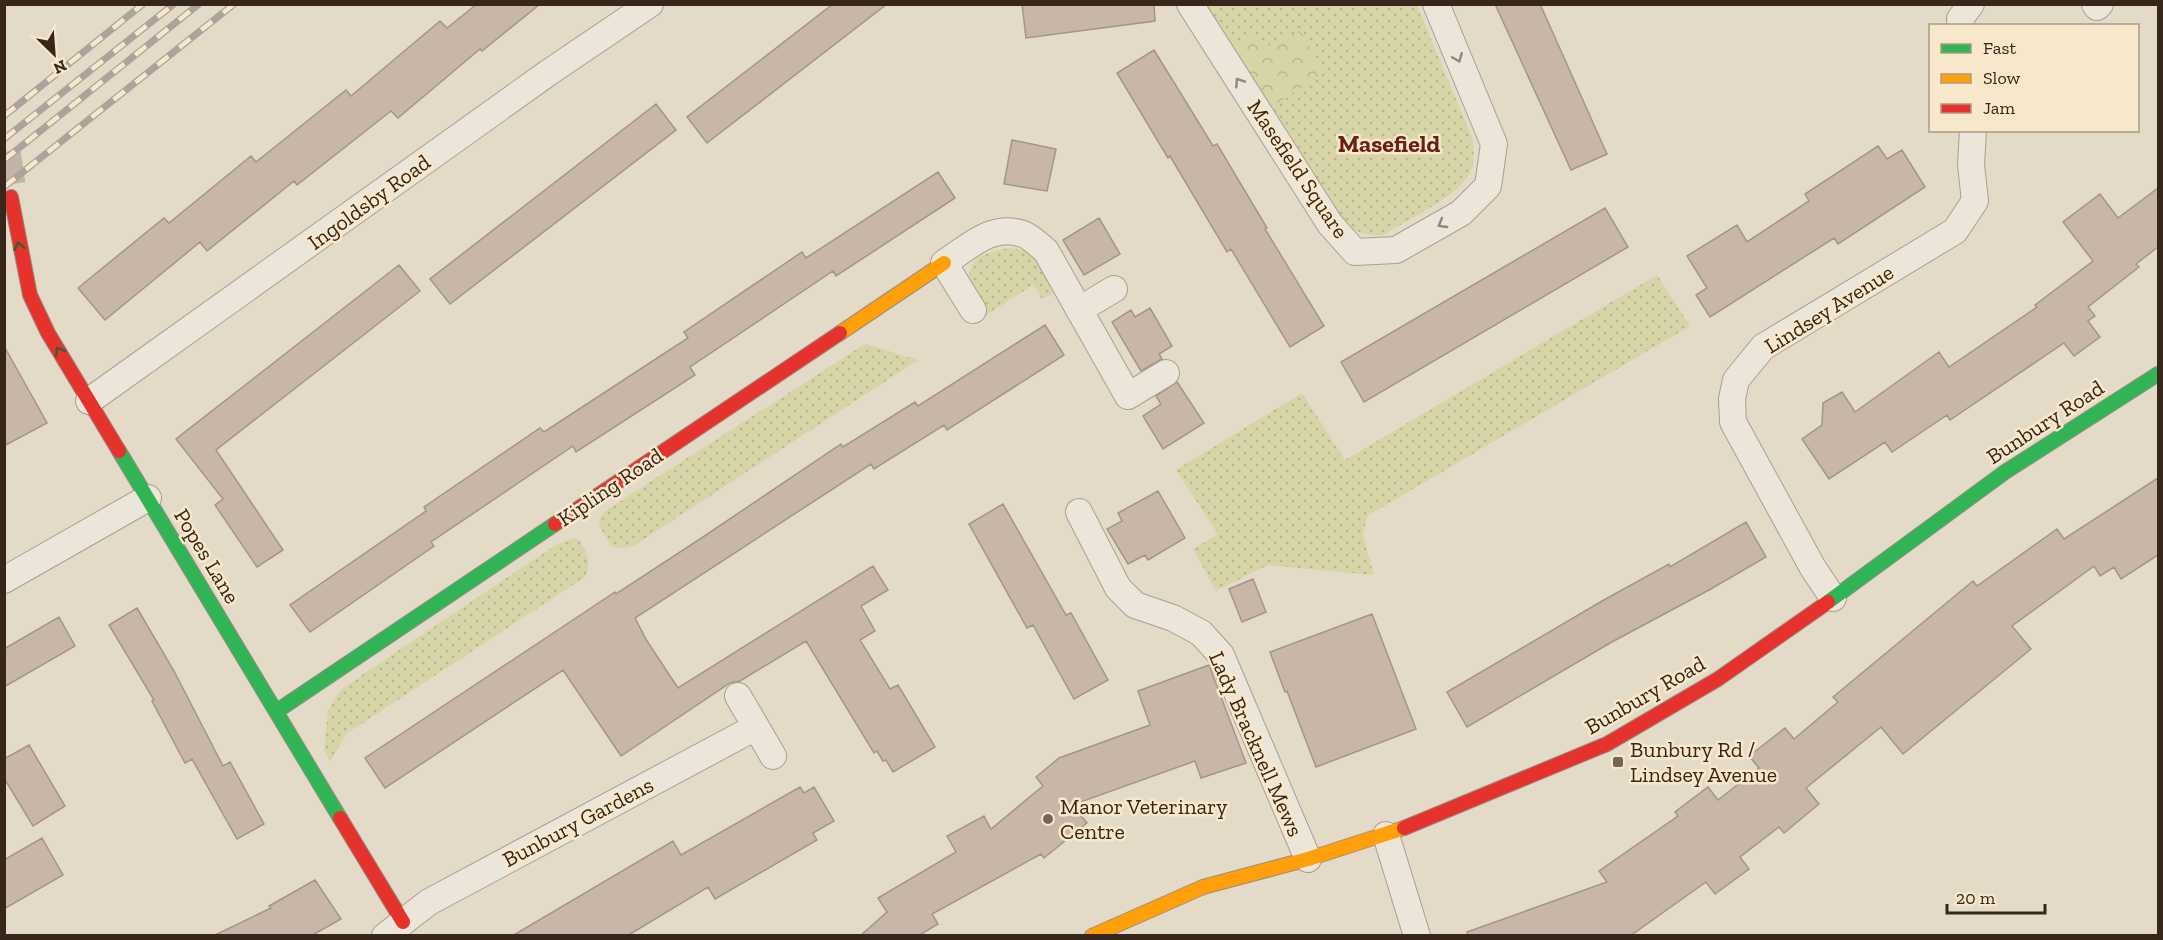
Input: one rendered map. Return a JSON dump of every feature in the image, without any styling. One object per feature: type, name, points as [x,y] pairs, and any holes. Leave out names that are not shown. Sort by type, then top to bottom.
[{"type":"street","name":"Ingoldsby Road","points":[[88,401],[548,73],[651,4]]},
{"type":"street","name":"Masefield Square","points":[[1190,4],[1330,224],[1355,252],[1396,250],[1461,213],[1488,186],[1494,144],[1436,4]]},
{"type":"street","points":[[1961,24],[1960,19],[1971,4]]},
{"type":"street","points":[[2095,4],[2097,7],[2100,4]]},
{"type":"street","name":"Lindsey Avenue","points":[[1833,598],[1813,568],[1733,422],[1732,399],[1736,380],[1763,347],[1955,231],[1975,201],[1971,165],[1973,132]]},
{"type":"street","name":"Popes Lane","points":[[11,197],[30,295],[48,333],[277,711],[394,929]]},
{"type":"street","name":"Kipling Road","points":[[277,711],[988,233],[1004,230],[1025,235],[1046,251],[1128,396],[1166,373]]},
{"type":"street","points":[[944,263],[973,310]]},
{"type":"street","points":[[1079,310],[1114,289]]},
{"type":"street","name":"Bunbury Road","points":[[1092,936],[1203,887],[1386,835],[1607,744],[1718,679],[2005,472],[2158,374]]},
{"type":"street","points":[[4,580],[148,498]]},
{"type":"street","name":"Lady Bracknell Mews","points":[[1079,512],[1118,588],[1135,605],[1173,618],[1202,633],[1221,655],[1308,859]]},
{"type":"street","points":[[738,696],[773,756]]},
{"type":"street","name":"Bunbury Gardens","points":[[394,929],[429,902],[756,727]]},
{"type":"street","points":[[1386,835],[1417,936]]},
{"type":"green space","points":[[1198,5],[1417,5],[1472,138],[1474,157],[1469,175],[1442,200],[1383,235],[1363,233],[1345,225]]},
{"type":"green space","points":[[1300,31],[1325,72],[1264,112],[1225,48],[1252,34],[1270,46]]},
{"type":"green space","points":[[1010,248],[1025,251],[1039,263],[1058,291],[1042,299],[1033,285],[983,317],[972,291],[970,271],[973,263],[993,252]]},
{"type":"green space","points":[[1657,275],[1690,326],[1367,516],[1363,536],[1374,575],[1268,565],[1216,591],[1193,549],[1218,534],[1176,470],[1302,393],[1345,460]]},
{"type":"green space","points":[[865,344],[918,360],[635,545],[624,548],[612,547],[599,526],[600,518],[605,511]]},
{"type":"green space","points":[[574,538],[580,541],[588,559],[585,577],[346,734],[330,762],[324,750],[328,711],[340,690],[557,544]]},
{"type":"building","points":[[477,4],[540,4],[482,51],[480,49],[398,118],[391,111],[297,185],[294,181],[207,251],[200,242],[105,320],[78,288],[164,218],[169,223],[251,156],[256,162],[346,90],[351,96],[440,21],[447,28]]},
{"type":"building","points":[[833,4],[887,4],[707,143],[687,117]]},
{"type":"building","points":[[1022,4],[1154,4],[1155,21],[1026,38]]},
{"type":"building","points":[[1495,4],[1540,4],[1607,154],[1571,170]]},
{"type":"building","points":[[1154,50],[1213,146],[1217,144],[1324,326],[1290,347],[1231,249],[1227,252],[1117,73]]},
{"type":"building","points":[[656,104],[676,130],[450,304],[430,279]]},
{"type":"building","points":[[1012,140],[1056,149],[1047,191],[1004,184]]},
{"type":"building","points":[[1878,146],[1887,159],[1902,150],[1925,187],[1838,244],[1834,238],[1710,317],[1696,295],[1707,288],[1687,256],[1737,225],[1747,242],[1809,201],[1805,194]]},
{"type":"building","points":[[938,172],[955,198],[836,276],[833,271],[690,367],[695,375],[576,452],[573,446],[431,542],[434,546],[310,632],[290,605],[426,511],[424,507],[540,428],[544,432],[688,338],[684,332],[802,252],[806,258]]},
{"type":"building","points":[[2158,188],[2158,247],[2136,264],[2139,267],[2088,307],[2095,316],[2088,321],[2100,337],[2074,356],[2064,343],[1950,420],[1947,415],[1892,452],[1885,442],[1829,479],[1802,439],[1822,425],[1823,403],[1842,392],[1855,412],[1939,352],[1949,367],[2037,307],[2035,305],[2093,261],[2063,222],[2100,194],[2118,218]]},
{"type":"building","points":[[1605,208],[1628,247],[1364,402],[1341,362]]},
{"type":"building","points":[[1099,218],[1120,254],[1084,275],[1063,240]]},
{"type":"building","points":[[399,265],[420,291],[216,450],[283,550],[257,567],[215,505],[223,499],[176,439]]},
{"type":"building","points":[[1150,308],[1172,346],[1159,354],[1162,359],[1141,371],[1112,322],[1131,310],[1135,317]]},
{"type":"building","points":[[1045,325],[1064,355],[947,430],[944,425],[874,469],[871,464],[635,618],[647,641],[678,688],[873,566],[888,590],[861,606],[875,631],[860,640],[890,689],[898,685],[935,747],[893,772],[877,751],[874,753],[806,641],[740,681],[730,683],[621,756],[563,670],[385,788],[365,758],[841,444],[843,447],[915,402],[918,406]]},
{"type":"building","points":[[4,346],[47,423],[4,446]]},
{"type":"building","points":[[1177,382],[1204,423],[1163,449],[1143,416],[1161,404],[1156,396]]},
{"type":"building","points":[[2158,478],[2158,555],[2121,579],[2114,567],[2100,576],[2094,566],[2012,626],[2031,649],[1903,754],[1881,727],[1806,788],[1819,804],[1784,833],[1779,827],[1740,857],[1749,869],[1715,894],[1706,882],[1630,936],[1468,936],[1467,932],[1607,882],[1599,871],[1678,816],[1675,812],[1708,787],[1718,800],[1759,768],[1749,756],[1785,728],[1794,739],[1838,702],[1833,697],[1973,581],[1977,586],[2057,529],[2064,539]]},
{"type":"building","points":[[1158,491],[1185,538],[1148,560],[1145,555],[1128,564],[1107,529],[1122,521],[1118,513]]},
{"type":"building","points":[[1003,504],[1066,615],[1071,613],[1108,680],[1074,699],[1033,625],[1027,628],[969,524]]},
{"type":"building","points":[[1746,522],[1766,557],[1610,643],[1467,727],[1447,692],[1602,601],[1669,564],[1670,567]]},
{"type":"building","points":[[1253,579],[1266,612],[1242,622],[1229,589]]},
{"type":"building","points":[[137,608],[174,671],[223,766],[230,762],[264,824],[237,839],[192,759],[185,763],[152,701],[154,700],[109,625]]},
{"type":"building","points":[[1372,614],[1416,729],[1316,767],[1270,652]]},
{"type":"building","points":[[59,617],[75,646],[4,687],[4,649]]},
{"type":"building","points":[[1209,665],[1246,763],[1201,778],[1195,761],[1072,805],[1087,823],[1044,858],[1041,854],[932,914],[938,924],[918,936],[860,936],[887,912],[878,898],[956,852],[947,836],[984,816],[991,829],[1043,786],[1036,777],[1059,758],[1150,725],[1138,691]]},
{"type":"building","points":[[29,745],[65,806],[33,826],[4,778],[4,759]]},
{"type":"building","points":[[800,787],[804,793],[814,787],[834,821],[813,833],[817,840],[715,899],[708,887],[627,936],[512,936],[673,841],[681,855]]},
{"type":"building","points":[[42,838],[63,875],[4,909],[4,860]]},
{"type":"building","points":[[315,880],[341,919],[311,936],[213,936],[271,908],[269,906]]},
{"type":"tunnel","points":[[4,152],[11,197]]},
{"type":"railway","points":[[4,116],[143,4]]},
{"type":"railway","points":[[4,139],[174,4]]},
{"type":"railway","points":[[4,160],[199,4]]},
{"type":"railway","points":[[4,187],[234,4]]},
{"type":"traffic: fast","points":[[1828,602],[2005,472],[2158,374]]},
{"type":"traffic: fast","points":[[119,451],[340,818]]},
{"type":"traffic: fast","points":[[277,711],[555,524]]},
{"type":"traffic: slow","points":[[840,333],[944,263]]},
{"type":"traffic: slow","points":[[1092,936],[1203,887],[1308,859],[1404,828]]},
{"type":"traffic: jam","points":[[11,197],[30,295],[48,333],[119,451]]},
{"type":"traffic: jam","points":[[555,524],[840,333]]},
{"type":"traffic: jam","points":[[1404,828],[1607,744],[1718,679],[1828,602]]},
{"type":"traffic: jam","points":[[340,818],[403,922]]},
{"type":"place","name":"Bunbury Rd / Lindsey Avenue","points":[[1618,762]]},
{"type":"place","name":"Manor Veterinary Centre","points":[[1048,819]]},
{"type":"district","name":"Masefield","points":[[1389,143]]}]
